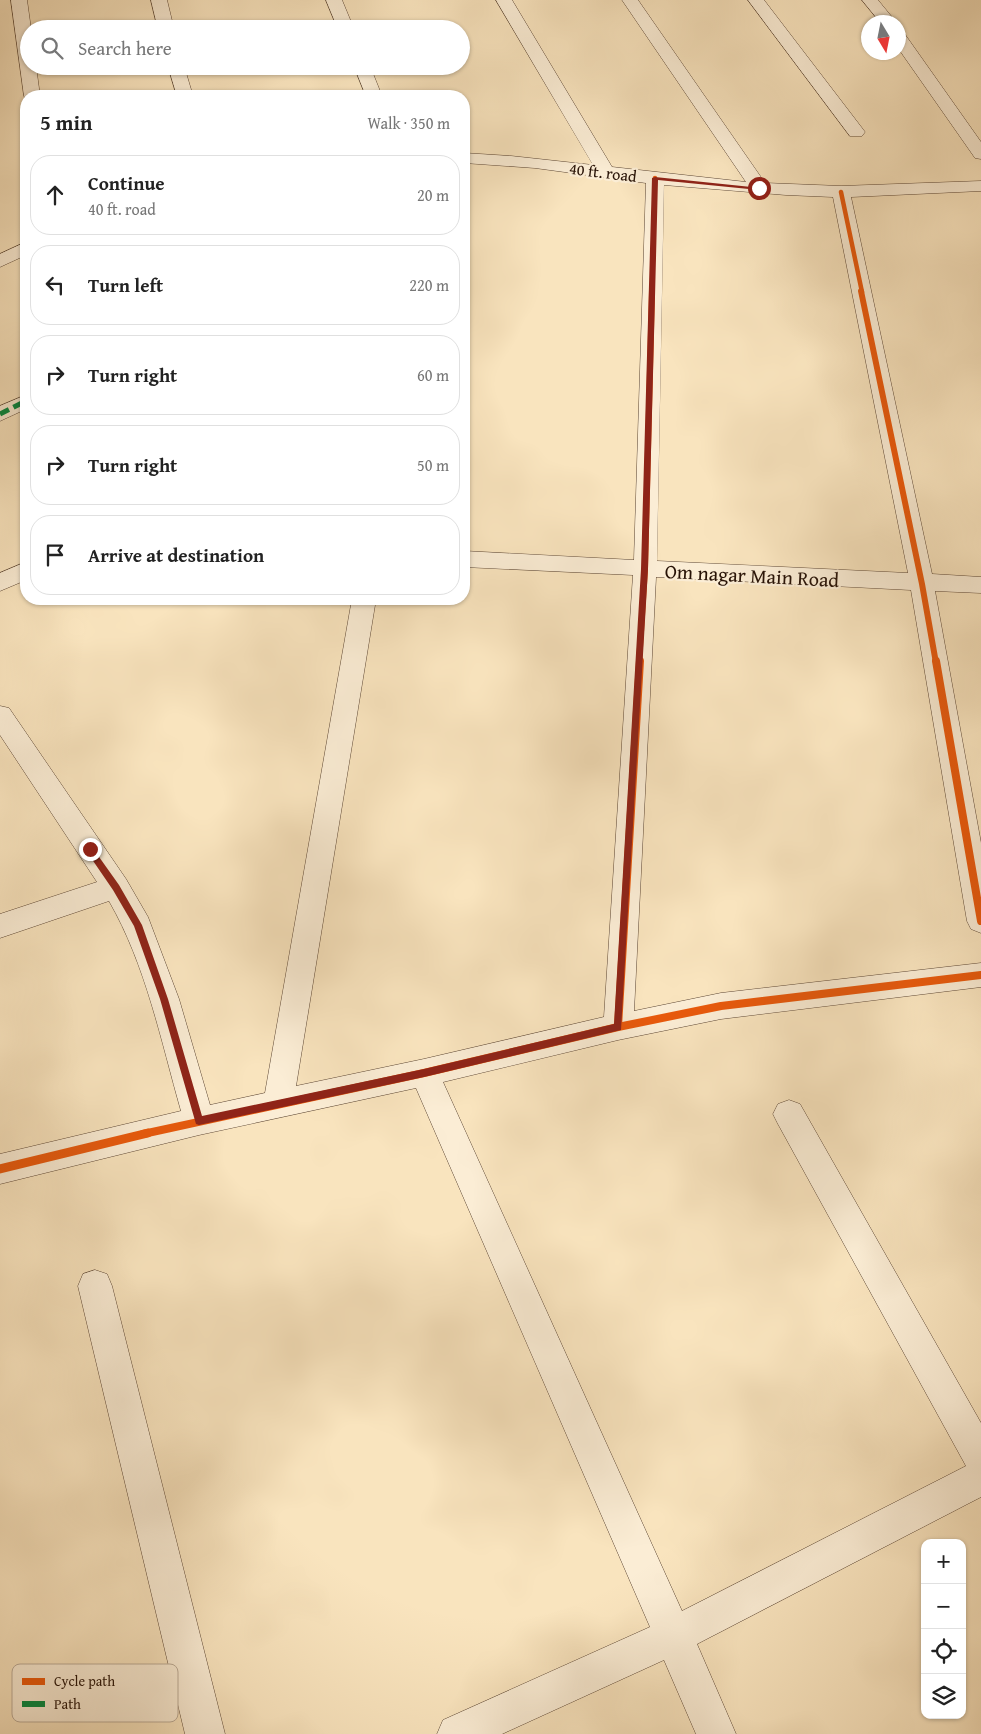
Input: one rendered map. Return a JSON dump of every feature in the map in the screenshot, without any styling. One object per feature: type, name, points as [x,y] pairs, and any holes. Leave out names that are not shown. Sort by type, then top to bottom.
[{"type":"street","points":[[159,0],[164,20]]},
{"type":"street","points":[[334,0],[342,20]]},
{"type":"street","points":[[504,0],[606,172]]},
{"type":"street","points":[[630,0],[759,188]]},
{"type":"street","points":[[760,0],[856,132]]},
{"type":"street","points":[[870,0],[882,15]]},
{"type":"street","points":[[16,11],[20,32]]},
{"type":"street","points":[[906,47],[981,154]]},
{"type":"street","points":[[28,75],[31,90]]},
{"type":"street","points":[[178,75],[182,90]]},
{"type":"street","points":[[366,75],[372,90]]},
{"type":"street","name":"40 ft. road","points":[[470,158],[524,162],[759,188],[841,192],[981,186]]},
{"type":"street","points":[[618,1027],[645,569],[655,178]]},
{"type":"street","points":[[841,192],[922,584],[981,921]]},
{"type":"street","points":[[0,261],[20,251]]},
{"type":"street","points":[[0,414],[20,404]]},
{"type":"street","name":"Om nagar Main Road","points":[[470,559],[981,586]]},
{"type":"street","points":[[0,583],[20,573]]},
{"type":"street","points":[[278,1104],[363,605]]},
{"type":"street","points":[[0,715],[116,887],[138,925],[164,999],[199,1121]]},
{"type":"street","points":[[0,926],[116,887]]},
{"type":"street","points":[[0,1169],[199,1121],[424,1073],[618,1027],[721,1006],[981,975]]},
{"type":"street","points":[[424,1073],[716,1734]]},
{"type":"street","points":[[789,1114],[981,1458]]},
{"type":"street","points":[[95,1286],[205,1734]]},
{"type":"street","points":[[457,1734],[673,1636],[981,1478]]},
{"type":"marked path","points":[[0,414],[20,404]]},
{"type":"cycle path","points":[[618,1027],[645,569],[655,178]]},
{"type":"cycle path","points":[[841,192],[922,584],[981,921]]},
{"type":"cycle path","points":[[0,1169],[199,1121],[424,1073],[618,1027],[721,1006],[981,975]]},
{"type":"route","points":[[90,849],[116,887],[138,925],[164,999],[199,1121],[424,1073],[618,1027],[645,569],[655,178],[759,188]]}]
